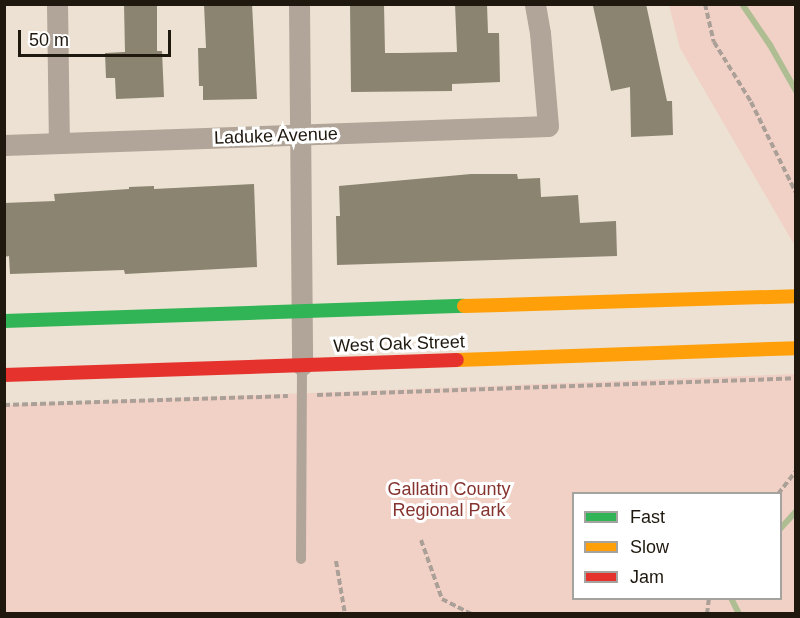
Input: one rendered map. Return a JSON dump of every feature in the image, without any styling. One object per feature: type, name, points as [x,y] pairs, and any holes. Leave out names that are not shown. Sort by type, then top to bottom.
[{"type":"main road","name":"West Oak Street","points":[[4,321],[795,296]]},
{"type":"main road","name":"West Oak Street","points":[[4,375],[795,348]]},
{"type":"street","points":[[57,4],[59,143]]},
{"type":"street","points":[[299,4],[302,365]]},
{"type":"street","name":"Laduke Avenue","points":[[4,145],[548,126],[540,33],[535,4]]},
{"type":"lane","points":[[301,559],[302,365]]},
{"type":"path","points":[[705,4],[714,42],[751,102],[795,193]]},
{"type":"path","points":[[4,405],[795,378]]},
{"type":"path","points":[[779,492],[795,471]]},
{"type":"path","points":[[421,540],[442,599],[471,614]]},
{"type":"path","points":[[336,561],[345,614]]},
{"type":"green space","points":[[669,5],[792,5],[795,11],[795,246],[680,48]]},
{"type":"green space","name":"Gallatin County Regional Park","points":[[795,374],[795,613],[5,613],[4,405]]},
{"type":"building","points":[[124,4],[157,4],[157,51],[162,51],[164,97],[116,99],[115,78],[106,78],[105,53],[125,52]]},
{"type":"building","points":[[204,4],[252,4],[257,99],[203,100],[203,86],[199,86],[198,48],[206,48]]},
{"type":"building","points":[[350,4],[384,4],[385,53],[401,53],[457,52],[455,4],[487,4],[488,33],[499,33],[500,82],[452,84],[452,91],[351,92]]},
{"type":"building","points":[[646,4],[667,101],[672,101],[673,135],[631,137],[630,87],[611,91],[593,6]]},
{"type":"building","points":[[471,174],[517,174],[518,179],[540,178],[541,197],[578,195],[580,223],[616,221],[617,256],[337,265],[336,216],[340,216],[339,186]]},
{"type":"building","points":[[254,184],[257,267],[125,274],[124,270],[10,274],[9,256],[4,257],[4,203],[55,201],[54,194],[129,189],[129,187],[154,186],[154,189]]},
{"type":"waterway","points":[[742,4],[770,45],[796,91]]},
{"type":"waterway","points":[[782,527],[796,511]]},
{"type":"waterway","points":[[732,600],[739,614]]},
{"type":"traffic: fast","points":[[4,321],[464,306]]},
{"type":"traffic: slow","points":[[464,306],[796,296]]},
{"type":"traffic: slow","points":[[457,360],[796,348]]},
{"type":"traffic: jam","points":[[4,375],[457,360]]}]
